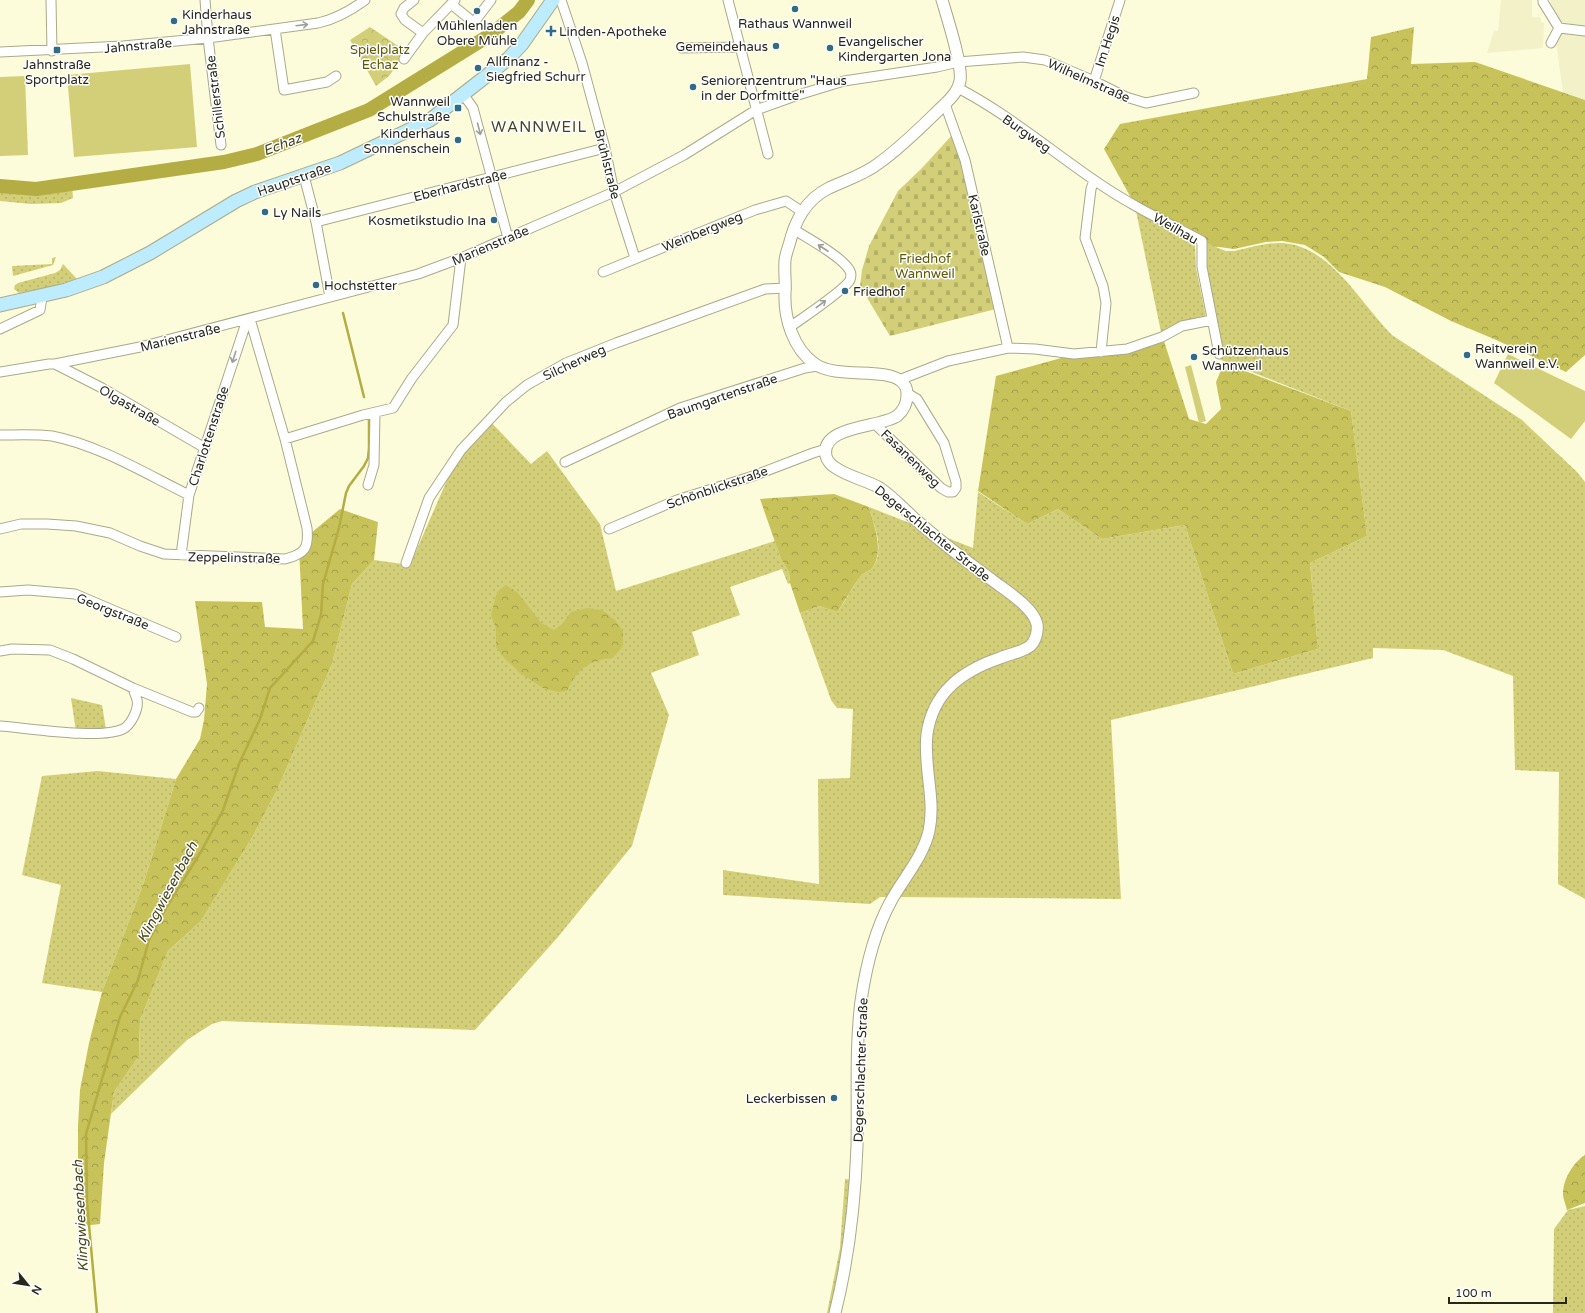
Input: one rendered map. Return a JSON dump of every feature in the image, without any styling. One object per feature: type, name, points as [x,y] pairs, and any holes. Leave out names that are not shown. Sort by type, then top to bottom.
[{"type":"main road","name":"Hauptstraße","points":[[0,305],[42,297],[83,285],[119,270],[150,253],[228,205],[255,192],[340,163],[430,120],[515,52],[553,0]]},
{"type":"street","points":[[51,0],[52,51]]},
{"type":"street","name":"Schillerstraße","points":[[205,0],[221,145]]},
{"type":"street","name":"Jahnstraße","points":[[0,52],[52,51],[123,46],[208,38],[318,23],[333,19],[365,0]]},
{"type":"street","points":[[414,0],[402,10],[400,14],[405,20],[423,33]]},
{"type":"street","points":[[404,59],[423,33],[453,2],[472,21],[475,21],[491,0]]},
{"type":"street","name":"Brühlstraße","points":[[561,0],[582,63],[605,148],[614,192],[635,258]]},
{"type":"street","points":[[728,0],[768,154]]},
{"type":"street","points":[[826,450],[833,438],[841,432],[875,424],[898,415],[905,407],[907,393],[904,384],[899,380],[885,375],[846,372],[817,366],[800,348],[790,327],[785,305],[785,259],[793,229],[802,211],[818,195],[828,188],[860,175],[878,164],[953,97],[960,80],[958,62],[942,0]]},
{"type":"street","name":"Im Hegis","points":[[1094,81],[1120,0]]},
{"type":"street","points":[[1543,0],[1559,28]]},
{"type":"street","points":[[1559,28],[1585,31]]},
{"type":"street","points":[[1551,43],[1559,28]]},
{"type":"street","points":[[275,29],[284,90],[327,82],[336,76]]},
{"type":"street","points":[[682,48],[739,47]]},
{"type":"street","name":"Wilhelmstraße","points":[[958,62],[1023,57],[1045,60],[1094,81],[1126,97],[1146,103],[1194,93]]},
{"type":"street","name":"Marienstraße","points":[[0,372],[54,364],[140,347],[418,274],[461,258],[614,192],[684,155],[756,110],[798,94],[844,81],[936,67],[958,62]]},
{"type":"street","name":"Burgweg","points":[[958,88],[1002,114],[1094,180]]},
{"type":"street","points":[[463,94],[474,108],[508,238]]},
{"type":"street","name":"Karlstraße","points":[[945,104],[965,160],[1008,348]]},
{"type":"street","name":"Eberhardstraße","points":[[316,222],[605,148]]},
{"type":"street","points":[[304,176],[316,222],[330,297]]},
{"type":"street","points":[[1094,180],[1091,189],[1085,238],[1103,286],[1106,303],[1101,352]]},
{"type":"street","name":"Weilhau","points":[[1094,180],[1118,196],[1202,241],[1202,267],[1219,354]]},
{"type":"street","name":"Weinbergweg","points":[[603,272],[755,210],[786,200],[802,211]]},
{"type":"street","points":[[790,327],[841,289],[850,280],[851,275],[850,271],[839,259],[793,229]]},
{"type":"street","points":[[285,439],[363,415],[393,408],[412,378],[453,325],[461,258]]},
{"type":"street","name":"Silcherweg","points":[[406,563],[429,498],[461,450],[506,402],[527,385],[566,363],[616,342],[765,289],[786,288]]},
{"type":"street","points":[[0,329],[40,310],[42,297]]},
{"type":"street","name":"Zeppelinstraße","points":[[0,529],[21,524],[76,526],[110,533],[140,546],[164,554],[182,556],[285,558],[302,553],[308,540],[307,528],[285,439],[248,319]]},
{"type":"street","name":"Charlottenstraße","points":[[182,556],[189,495],[248,319]]},
{"type":"street","points":[[899,380],[948,361],[982,352],[1008,348],[1035,349],[1074,354],[1127,349],[1162,337],[1182,326],[1212,320]]},
{"type":"street","name":"Olgastraße","points":[[54,364],[102,388],[205,448]]},
{"type":"street","name":"Baumgartenstraße","points":[[565,462],[680,408],[805,368],[817,366]]},
{"type":"street","name":"Fasanenweg","points":[[875,424],[941,488],[948,492],[953,492],[956,488],[956,482],[944,442],[917,399],[907,393]]},
{"type":"street","points":[[368,485],[374,465],[375,413]]},
{"type":"street","points":[[0,436],[51,436],[73,442],[109,456],[189,495]]},
{"type":"street","name":"Schönblickstraße","points":[[610,529],[677,500],[753,476],[813,452],[826,450]]},
{"type":"street","name":"Degerschlachter Straße","points":[[826,450],[826,454],[830,462],[836,468],[881,489],[950,548],[1010,593],[1028,609],[1035,618],[1038,628],[1036,636],[1029,647],[976,667],[960,677],[947,689],[936,705],[929,723],[926,741],[931,811],[929,831],[923,847],[883,917],[873,942],[861,1003],[858,1043],[855,1180],[849,1248],[836,1313]]},
{"type":"street","name":"Georgstraße","points":[[0,592],[28,590],[74,594],[176,637]]},
{"type":"street","points":[[0,651],[12,649],[50,650],[73,659],[133,688],[192,712],[196,712],[199,708]]},
{"type":"street","points":[[0,726],[84,734],[111,733],[124,728],[134,716],[138,701],[133,688]]},
{"type":"shaded area","points":[[1501,0],[1532,0],[1532,17],[1541,17],[1541,22],[1544,23],[1543,48],[1487,53],[1494,31],[1498,31]]},
{"type":"shaded area","points":[[1550,0],[1585,0],[1585,100],[1563,92]]},
{"type":"green space","name":"Spielplatz Echaz","points":[[370,27],[407,52],[389,76],[376,86],[350,40]]},
{"type":"green space","points":[[1414,27],[1411,64],[1475,62],[1585,100],[1585,355],[1566,372],[1451,321],[1385,287],[1339,272],[1324,257],[1305,245],[1282,241],[1266,242],[1234,249],[1212,246],[1135,205],[1104,149],[1120,124],[1367,79],[1371,37]]},
{"type":"green space","points":[[190,64],[197,147],[74,157],[67,75]]},
{"type":"green space","points":[[25,76],[28,155],[0,156],[0,77]]},
{"type":"green space","name":"Friedhof Wannweil","points":[[953,134],[961,154],[996,309],[890,336],[860,286],[862,270],[869,246],[898,191],[922,168]]},
{"type":"green space","points":[[72,184],[73,198],[61,203],[31,204],[0,201],[0,186],[36,189]]},
{"type":"green space","points":[[1135,206],[1192,240],[1195,244],[1196,268],[1206,317],[1182,326],[1162,337]]},
{"type":"green space","points":[[1203,242],[1226,251],[1234,251],[1270,243],[1282,243],[1299,246],[1315,254],[1330,265],[1343,278],[1392,335],[1522,420],[1577,472],[1585,482],[1585,899],[1558,884],[1559,772],[1515,770],[1513,676],[1443,650],[1373,648],[1373,658],[1111,720],[1121,899],[880,897],[870,904],[723,895],[723,870],[819,884],[818,779],[850,778],[853,709],[837,708],[831,700],[800,613],[819,606],[837,612],[861,576],[873,567],[878,553],[878,545],[876,529],[869,507],[973,548],[978,492],[1027,524],[1058,509],[1102,539],[1185,525],[1233,674],[1318,649],[1310,563],[1367,536],[1351,411],[1221,360],[1212,320]]},
{"type":"green space","points":[[56,257],[53,265],[13,276],[12,266],[52,264],[52,258]]},
{"type":"green space","points":[[63,264],[77,279],[47,288],[19,293],[14,289],[15,285],[18,283],[55,273],[60,270]]},
{"type":"green space","points":[[1156,340],[1164,341],[1189,419],[1206,424],[1221,409],[1216,382],[1224,363],[1351,411],[1367,536],[1310,563],[1318,649],[1233,674],[1185,525],[1102,539],[1058,509],[1027,524],[978,491],[996,376],[1072,355]]},
{"type":"green space","points":[[1508,354],[1585,391],[1585,421],[1571,439],[1494,383]]},
{"type":"green space","points":[[1191,365],[1206,421],[1199,423],[1185,367]]},
{"type":"green space","points":[[489,420],[531,464],[547,451],[600,524],[616,591],[775,541],[781,559],[789,572],[790,583],[788,584],[782,569],[730,587],[740,615],[692,632],[699,655],[651,673],[669,715],[632,846],[558,937],[475,1030],[222,1021],[212,1024],[187,1040],[111,1114],[114,1092],[139,1056],[140,1020],[168,951],[201,921],[253,836],[277,790],[332,664],[352,584],[374,560],[410,565],[451,471]]},
{"type":"green space","points":[[834,494],[869,507],[877,537],[878,553],[876,560],[872,568],[858,580],[837,612],[819,606],[800,613],[790,583],[789,572],[781,559],[760,499]]},
{"type":"green space","points":[[340,509],[378,522],[374,560],[352,584],[332,664],[277,790],[253,836],[201,921],[168,951],[140,1020],[139,1056],[114,1092],[104,1163],[100,1224],[82,1226],[78,1166],[78,1126],[80,1090],[89,1043],[102,992],[144,882],[176,779],[200,739],[204,720],[207,684],[195,601],[262,602],[265,627],[303,629],[299,549],[304,545],[311,533]]},
{"type":"green space","points":[[506,585],[518,593],[541,623],[554,630],[562,624],[571,612],[587,608],[602,610],[615,620],[623,631],[623,646],[613,658],[597,661],[580,671],[567,691],[558,692],[543,688],[520,673],[505,659],[496,647],[496,629],[491,615],[497,592]]},
{"type":"green space","points":[[71,698],[102,705],[106,729],[76,731]]},
{"type":"green space","points":[[98,771],[176,779],[144,882],[102,992],[42,983],[61,885],[22,875],[42,776]]},
{"type":"green space","points":[[1585,1155],[1585,1203],[1567,1210],[1563,1196],[1563,1188],[1567,1177],[1576,1162]]},
{"type":"green space","points":[[845,1179],[855,1180],[835,1313],[827,1313],[840,1248]]},
{"type":"green space","points":[[1585,1206],[1585,1313],[1553,1313],[1554,1229],[1568,1210]]},
{"type":"waterway","name":"Echaz","points":[[0,186],[36,189],[224,162],[257,154],[369,110],[490,35],[519,12],[528,0]]},
{"type":"waterway","points":[[343,313],[364,397]]},
{"type":"waterway","name":"Klingwiesenbach","points":[[97,1313],[87,1203],[86,1134],[120,1017],[138,980],[149,940],[166,908],[202,850],[223,810],[239,764],[260,719],[270,688],[313,641],[321,615],[323,584],[339,528],[346,493],[368,458],[369,419]]},
{"type":"place","name":"Rathaus Wannweil","points":[[795,9]]},
{"type":"place","name":"Mühlenladen Obere Mühle","points":[[477,11]]},
{"type":"place","name":"Kinderhaus Jahnstraße","points":[[174,21]]},
{"type":"place","name":"Linden-Apotheke","points":[[551,31]]},
{"type":"place","name":"Gemeindehaus","points":[[776,46]]},
{"type":"place","name":"Evangelischer Kindergarten Jona","points":[[830,48]]},
{"type":"place","name":"Jahnstraße Sportplatz","points":[[57,50]]},
{"type":"place","name":"Allfinanz - Siegfried Schurr","points":[[478,68]]},
{"type":"place","name":"Seniorenzentrum \"Haus in der Dorfmitte\"","points":[[693,87]]},
{"type":"place","name":"Wannweil Schulstraße","points":[[458,108]]},
{"type":"place","name":"Kinderhaus Sonnenschein","points":[[458,140]]},
{"type":"place","name":"Ly Nails","points":[[265,212]]},
{"type":"place","name":"Kosmetikstudio Ina","points":[[494,220]]},
{"type":"place","name":"Hochstetter","points":[[316,285]]},
{"type":"place","name":"Friedhof","points":[[845,291]]},
{"type":"place","name":"Reitverein Wannweil e.V.","points":[[1467,355]]},
{"type":"place","name":"Schützenhaus Wannweil","points":[[1194,357]]},
{"type":"place","name":"Leckerbissen","points":[[834,1098]]},
{"type":"district","name":"WANNWEIL","points":[[539,127]]}]
